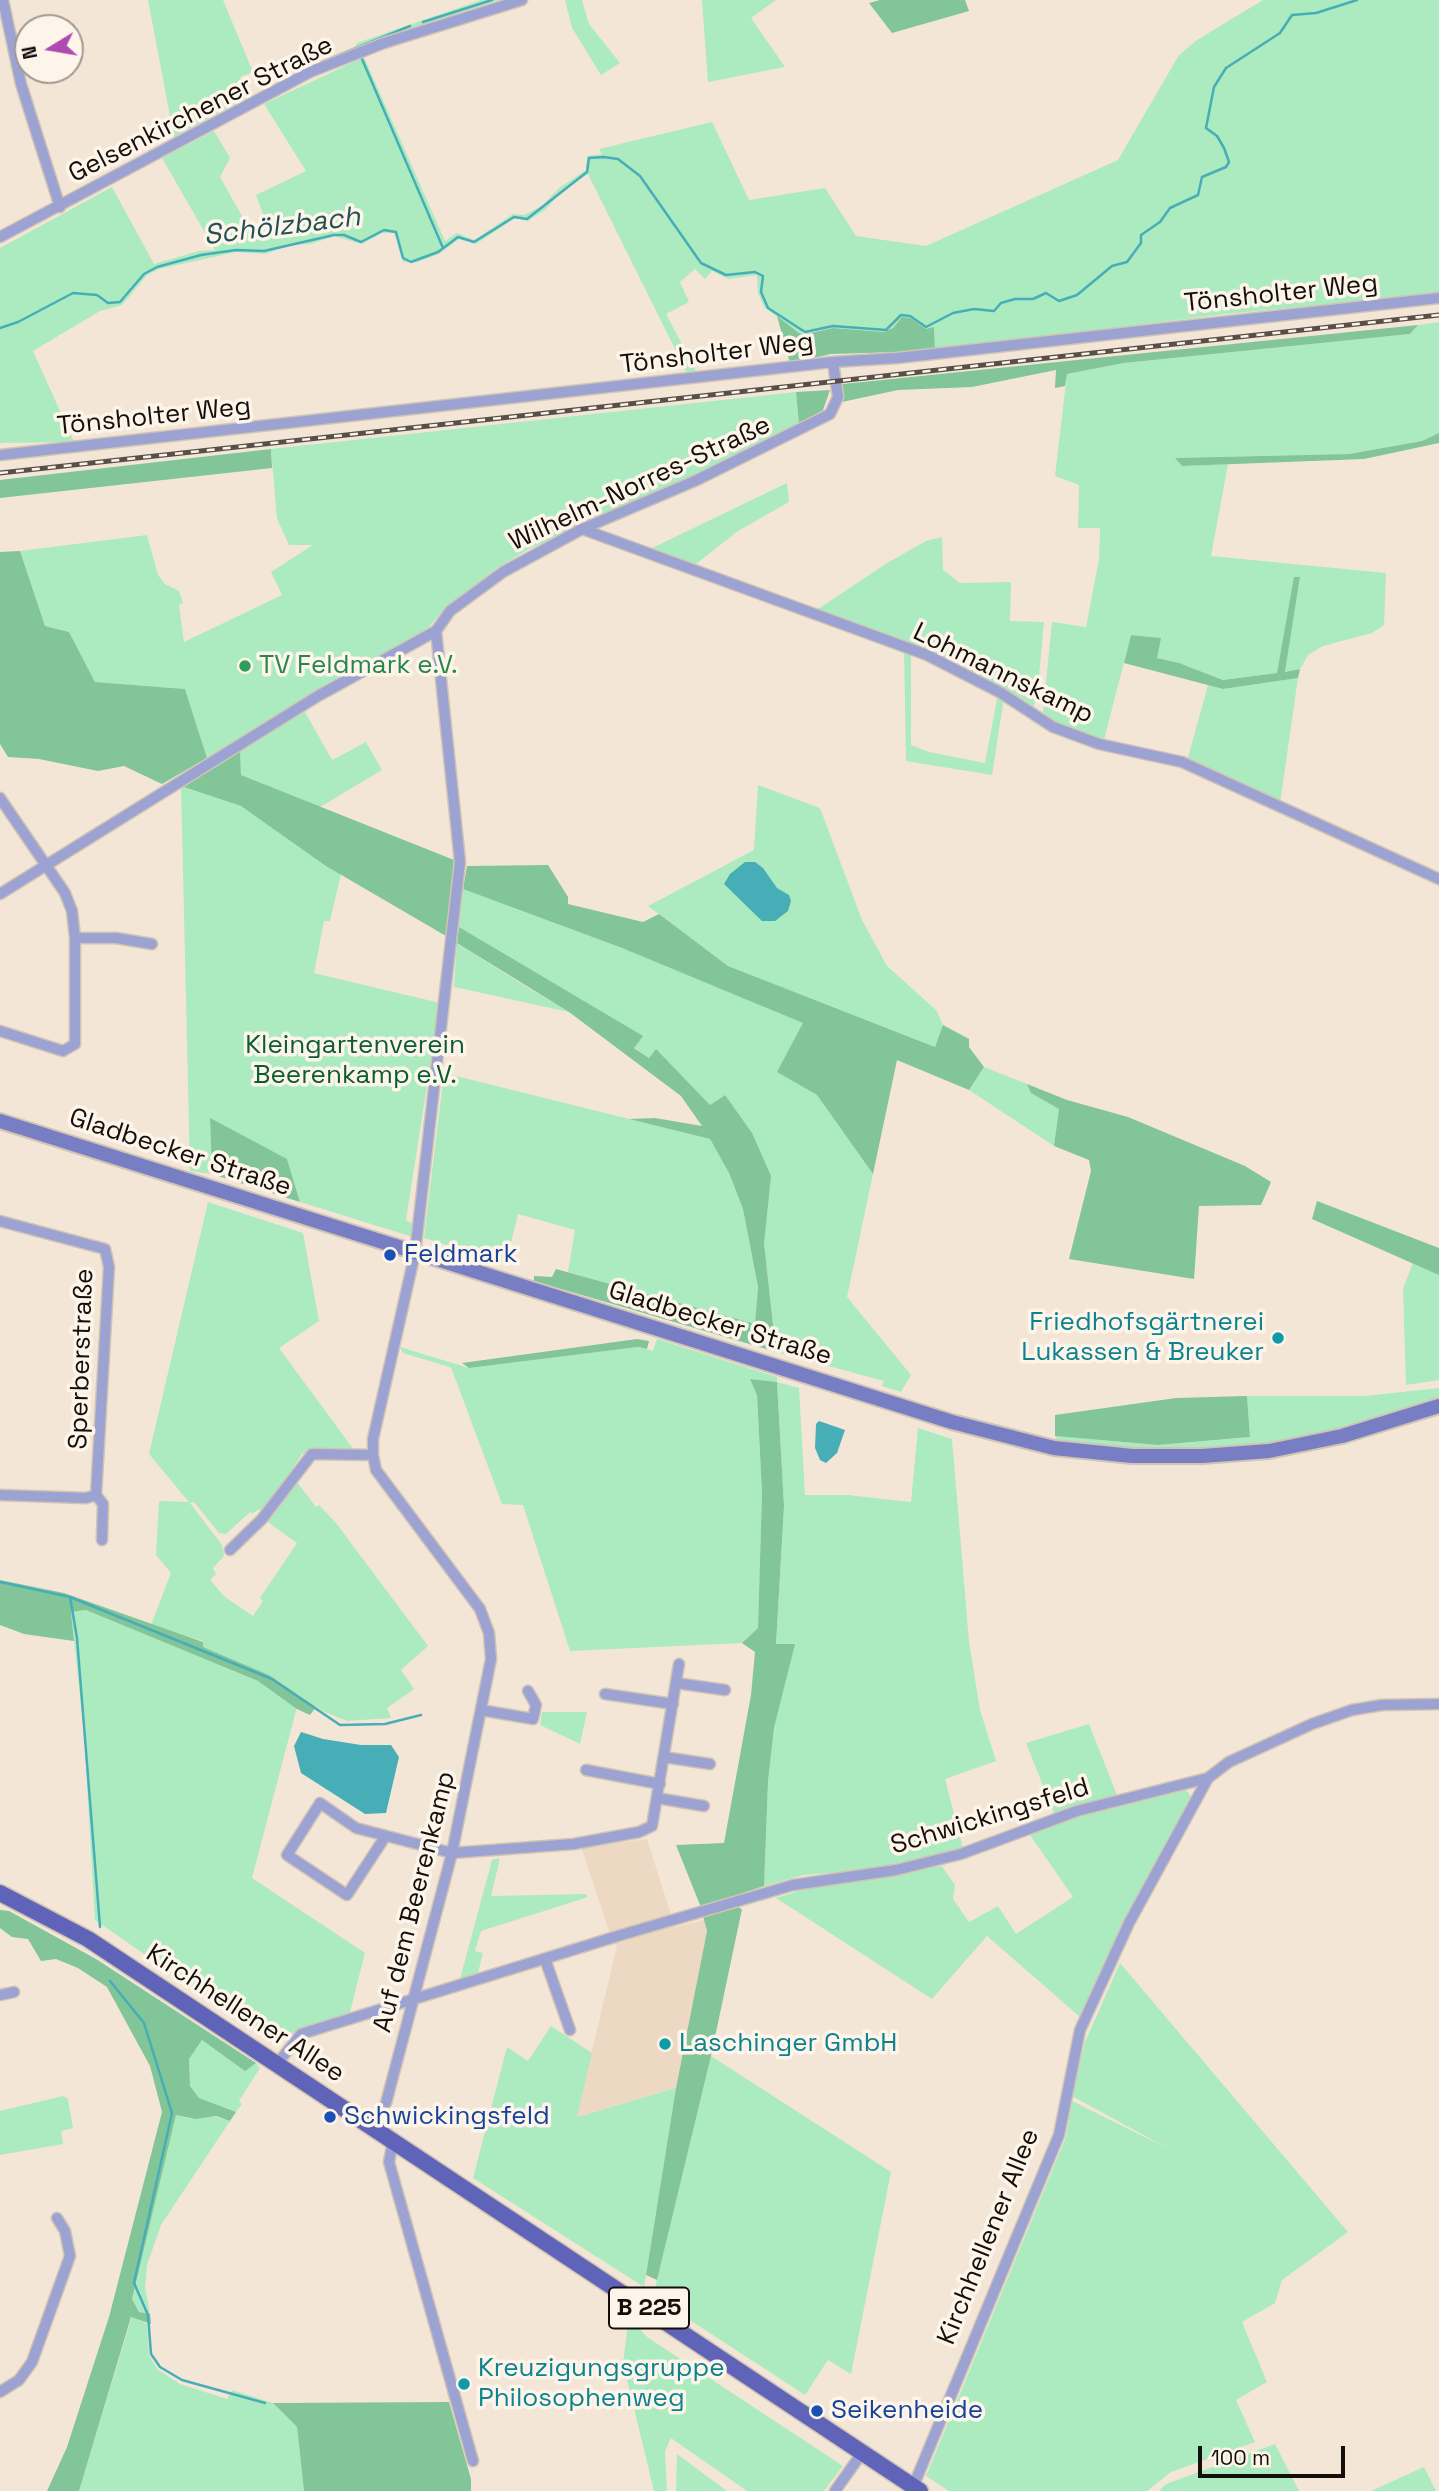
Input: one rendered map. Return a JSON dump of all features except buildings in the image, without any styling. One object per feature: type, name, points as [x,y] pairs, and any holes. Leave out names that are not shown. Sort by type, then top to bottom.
[{"type":"main road","name":"Gladbecker Straße","points":[[0,1122],[988,1433],[1054,1448],[1132,1456],[1269,1451],[1342,1436],[1439,1406]]},
{"type":"main road","name":"Kirchhellener Allee","points":[[0,1894],[88,1939],[645,2306],[916,2489]]},
{"type":"street","name":"Gelsenkirchener Straße","points":[[3,0],[21,84],[60,207]]},
{"type":"street","name":"Gelsenkirchener Straße","points":[[0,237],[310,72],[384,43],[522,0]]},
{"type":"street","name":"Tönsholter Weg","points":[[0,455],[833,362],[897,358],[1439,298]]},
{"type":"street","name":"Wilhelm-Norres-Straße","points":[[0,894],[318,696],[436,631],[450,611],[503,572],[582,529],[697,480],[830,414],[838,397],[833,362]]},
{"type":"street","name":"Lohmannskamp","points":[[582,529],[927,655],[1001,693],[1053,727],[1099,744],[1182,762],[1439,879]]},
{"type":"street","points":[[230,1550],[262,1519],[312,1454],[373,1455],[373,1439],[415,1253],[460,862],[436,631]]},
{"type":"street","points":[[0,797],[65,893],[72,911],[75,938],[75,1044],[63,1051],[0,1031]]},
{"type":"street","points":[[75,938],[116,938],[152,944]]},
{"type":"street","name":"Sperberstraße","points":[[0,1221],[105,1249],[108,1266],[96,1495],[103,1504],[102,1540]]},
{"type":"street","name":"Auf dem Beerenkamp","points":[[373,1455],[376,1470],[480,1609],[489,1633],[491,1659],[452,1853],[386,2103]]},
{"type":"street","points":[[0,1494],[86,1498],[96,1495]]},
{"type":"street","points":[[385,1837],[347,1895],[287,1855],[320,1803],[356,1828],[452,1853],[547,1847],[639,1832],[652,1826],[679,1664]]},
{"type":"street","points":[[676,1683],[725,1690]]},
{"type":"street","points":[[481,1710],[533,1719],[536,1705],[528,1691]]},
{"type":"street","points":[[605,1694],[673,1704]]},
{"type":"street","name":"Schwickingsfeld","points":[[277,2064],[301,2034],[793,1885],[896,1870],[961,1854],[1077,1811],[1208,1778],[1228,1762],[1312,1724],[1352,1710],[1382,1705],[1439,1704]]},
{"type":"street","points":[[664,1757],[710,1764]]},
{"type":"street","points":[[586,1770],[660,1784]]},
{"type":"street","name":"Kirchhellener Allee","points":[[916,2489],[1059,2136],[1080,2030],[1129,1923],[1208,1778]]},
{"type":"street","points":[[657,1798],[704,1806]]},
{"type":"street","points":[[545,1959],[570,2030]]},
{"type":"street","points":[[0,1995],[14,1992]]},
{"type":"street","points":[[393,2141],[389,2162],[473,2461]]},
{"type":"street","points":[[0,2392],[19,2380],[32,2362],[70,2256],[65,2231],[57,2218]]},
{"type":"street","points":[[835,2491],[862,2453]]},
{"type":"shaded area","points":[[647,1839],[675,1927],[704,1920],[707,1931],[676,2088],[576,2117],[617,1946],[610,1934],[581,1847]]},
{"type":"green space","points":[[148,0],[223,0],[253,72],[240,77],[248,97],[174,137]]},
{"type":"green space","points":[[481,0],[499,0],[406,30],[353,52],[357,43]]},
{"type":"green space","points":[[565,0],[582,0],[589,24],[620,63],[601,75],[572,28]]},
{"type":"green space","points":[[702,0],[776,0],[751,18],[785,67],[708,82]]},
{"type":"green space","points":[[880,0],[965,0],[969,11],[892,33],[869,3]]},
{"type":"green space","points":[[1263,0],[1439,0],[1439,294],[1225,314],[935,351],[934,327],[926,330],[902,317],[893,328],[884,332],[833,328],[799,333],[764,307],[758,293],[757,275],[729,279],[712,271],[705,279],[695,269],[680,282],[689,302],[666,314],[698,375],[689,377],[588,174],[561,192],[545,210],[528,221],[515,218],[476,244],[459,239],[439,254],[417,262],[403,262],[394,233],[382,233],[362,244],[334,236],[311,244],[290,245],[265,254],[236,252],[159,269],[147,275],[122,305],[100,311],[33,351],[74,442],[0,443],[0,248],[112,187],[154,264],[199,251],[215,250],[162,158],[214,131],[230,158],[220,177],[251,232],[269,230],[256,195],[306,171],[264,104],[364,57],[445,241],[457,233],[474,240],[513,214],[524,215],[542,206],[559,188],[586,170],[587,156],[602,154],[599,149],[712,122],[749,200],[825,188],[856,236],[926,246],[1118,160],[1179,55],[1197,40]]},
{"type":"green space","points":[[777,316],[799,333],[805,334],[833,328],[884,332],[893,328],[902,317],[910,318],[926,329],[934,327],[935,351],[831,354],[790,363]]},
{"type":"green space","points":[[1439,322],[1439,433],[1422,441],[1349,454],[1176,458],[1182,466],[1228,464],[1211,556],[1386,573],[1384,625],[1372,633],[1323,646],[1308,655],[1300,669],[1285,672],[1300,577],[1277,673],[1223,680],[1179,663],[1157,658],[1160,638],[1131,635],[1104,740],[1076,733],[1051,721],[1043,712],[1052,622],[1086,627],[1099,559],[1100,528],[1078,528],[1079,485],[1055,476],[1067,374],[1124,363],[1410,334],[1418,325]]},
{"type":"green space","points":[[1418,325],[1410,334],[1124,363],[1067,374],[1065,386],[1055,388],[1056,370],[972,387],[898,390],[842,402],[843,384]]},
{"type":"green space","points":[[830,390],[823,410],[799,424],[796,392]]},
{"type":"green space","points":[[796,392],[799,424],[785,435],[529,549],[497,568],[442,612],[428,628],[207,758],[185,689],[95,682],[69,632],[45,626],[20,551],[147,535],[158,575],[165,584],[179,591],[183,603],[179,605],[184,642],[282,595],[271,572],[313,545],[289,545],[277,519],[271,449]]},
{"type":"green space","points":[[1439,433],[1439,443],[1364,459],[1182,466],[1175,458],[1349,454],[1422,441]]},
{"type":"green space","points":[[271,449],[272,468],[0,498],[0,480]]},
{"type":"green space","points":[[787,483],[789,502],[738,531],[691,568],[648,550]]},
{"type":"green space","points":[[942,537],[943,570],[960,583],[1011,582],[1010,621],[1044,622],[1037,698],[1033,707],[1000,689],[815,611],[887,563],[926,541]]},
{"type":"green space","points":[[20,551],[45,626],[69,632],[95,682],[185,689],[207,758],[162,784],[124,766],[98,771],[39,759],[8,757],[0,744],[0,552]]},
{"type":"green space","points":[[1294,577],[1300,577],[1285,672],[1300,669],[1298,678],[1223,689],[1124,663],[1131,635],[1161,638],[1157,658],[1179,663],[1223,680],[1277,673]]},
{"type":"green space","points":[[904,650],[911,652],[911,745],[929,752],[985,763],[998,694],[1004,698],[992,775],[906,761]]},
{"type":"green space","points":[[1298,678],[1280,803],[1187,761],[1208,685],[1223,689]]},
{"type":"green space","points":[[305,712],[332,760],[366,742],[382,770],[320,807],[241,775],[240,750]]},
{"type":"green space","points":[[240,750],[241,775],[454,860],[446,936],[326,866],[241,806],[181,786]]},
{"type":"green space","points":[[758,785],[820,808],[862,920],[887,966],[936,1010],[943,1025],[935,1047],[728,966],[648,906],[754,850]]},
{"type":"green space","name":"Kleingartenverein Beerenkamp e.V.","points":[[181,786],[241,806],[341,874],[330,921],[324,921],[314,973],[440,1003],[406,1220],[415,1225],[413,1237],[300,1202],[287,1159],[210,1119],[212,1174],[190,1171]]},
{"type":"green space","points":[[548,865],[568,897],[568,904],[643,922],[659,914],[728,966],[935,1047],[943,1025],[969,1039],[969,1047],[984,1067],[969,1090],[897,1060],[873,1174],[817,1095],[777,1072],[803,1023],[622,948],[463,889],[467,866]]},
{"type":"green space","points":[[463,889],[622,948],[804,1023],[778,1072],[817,1095],[873,1174],[847,1297],[911,1375],[901,1392],[882,1386],[884,1381],[780,1353],[774,1334],[764,1243],[765,1218],[725,1095],[710,1105],[656,1050],[649,1058],[634,1047],[642,1036],[459,927]]},
{"type":"green space","points":[[459,927],[643,1036],[634,1048],[649,1058],[656,1049],[710,1105],[725,1095],[752,1133],[771,1176],[764,1243],[774,1334],[780,1353],[534,1281],[534,1276],[552,1277],[556,1269],[755,1324],[758,1287],[743,1209],[729,1173],[710,1139],[629,1119],[655,1118],[702,1126],[681,1096],[569,1012],[457,943]]},
{"type":"green space","points":[[457,943],[517,981],[569,1012],[454,987]]},
{"type":"green space","points":[[984,1067],[1027,1084],[1032,1093],[1059,1109],[1054,1146],[969,1090]]},
{"type":"green space","points":[[444,1073],[710,1139],[729,1173],[743,1209],[758,1287],[755,1325],[568,1272],[575,1230],[518,1214],[506,1263],[424,1238]]},
{"type":"green space","points":[[1027,1084],[1067,1100],[1128,1117],[1245,1166],[1271,1182],[1261,1205],[1199,1206],[1194,1279],[1069,1259],[1091,1171],[1089,1160],[1054,1146],[1059,1109],[1031,1093]]},
{"type":"green space","points":[[210,1118],[287,1159],[300,1202],[212,1174]]},
{"type":"green space","points":[[1317,1201],[1439,1248],[1439,1275],[1312,1219]]},
{"type":"green space","points":[[208,1202],[303,1233],[319,1321],[279,1348],[354,1450],[321,1450],[302,1454],[264,1512],[259,1509],[252,1514],[250,1512],[226,1534],[219,1533],[194,1502],[190,1503],[222,1545],[224,1556],[213,1568],[216,1574],[210,1580],[225,1597],[253,1616],[263,1601],[260,1598],[297,1543],[265,1520],[294,1478],[316,1507],[319,1505],[336,1523],[428,1646],[401,1670],[414,1689],[387,1708],[391,1718],[347,1721],[322,1711],[269,1675],[202,1647],[203,1641],[151,1625],[171,1573],[156,1555],[159,1501],[189,1502],[149,1454]]},
{"type":"green space","points":[[1413,1262],[1439,1275],[1439,1380],[1406,1385],[1403,1289]]},
{"type":"green space","points":[[637,1339],[649,1341],[647,1349],[638,1347],[469,1368],[462,1363]]},
{"type":"green space","points":[[657,1339],[777,1377],[777,1382],[750,1379],[757,1394],[762,1492],[758,1628],[742,1643],[570,1651],[523,1505],[502,1504],[452,1370],[450,1367],[403,1353],[400,1347],[469,1368],[638,1347],[653,1351]]},
{"type":"green space","points":[[750,1379],[777,1382],[784,1506],[776,1644],[795,1644],[774,1728],[768,1781],[764,1886],[740,1894],[739,1908],[742,1909],[711,2056],[657,2280],[646,2275],[676,2088],[707,1931],[700,1905],[676,1845],[724,1843],[751,1695],[755,1652],[742,1643],[758,1628],[762,1492],[757,1395]]},
{"type":"green space","points":[[777,1382],[799,1388],[805,1495],[848,1495],[911,1502],[918,1428],[952,1439],[969,1642],[980,1710],[996,1761],[945,1779],[963,1848],[870,1870],[803,1875],[764,1886],[768,1781],[774,1728],[794,1645],[776,1644],[784,1506]]},
{"type":"green space","points":[[1439,1388],[1439,1398],[1374,1420],[1316,1435],[1245,1446],[1136,1449],[1058,1440],[1055,1436],[1158,1445],[1242,1438],[1250,1436],[1247,1396],[1365,1396]]},
{"type":"green space","points":[[1247,1396],[1250,1437],[1158,1445],[1055,1436],[1055,1415],[1176,1398]]},
{"type":"green space","points":[[0,1580],[64,1593],[203,1642],[203,1647],[269,1675],[316,1707],[310,1715],[258,1681],[86,1610],[71,1612],[74,1641],[24,1634],[0,1625]]},
{"type":"green space","points":[[86,1610],[258,1681],[297,1707],[252,1878],[365,1953],[349,2016],[277,2038],[218,2005],[95,1920],[84,1733],[71,1612]]},
{"type":"green space","points":[[542,1712],[587,1712],[580,1744],[540,1725]]},
{"type":"green space","points":[[1089,1724],[1117,1795],[1054,1813],[1026,1743]]},
{"type":"green space","points":[[1186,1790],[1193,1799],[1080,2017],[987,1936],[932,1999],[776,1898],[818,1885],[844,1884],[942,1866],[955,1885],[953,1899],[969,1922],[998,1906],[1016,1934],[1073,1897],[1030,1835],[1079,1816]]},
{"type":"green space","points":[[500,1858],[491,1896],[586,1894],[588,1897],[481,1931],[475,1951],[483,1953],[478,1973],[460,1979],[492,1860]]},
{"type":"green space","points":[[0,1910],[9,1911],[96,1959],[256,2063],[245,2071],[202,2040],[189,2059],[190,2086],[199,2098],[236,2112],[230,2121],[216,2116],[195,2119],[176,2115],[132,2299],[139,2312],[150,2314],[151,2324],[131,2317],[79,2491],[47,2491],[67,2447],[109,2317],[162,2112],[150,2066],[107,1987],[78,1968],[56,1959],[41,1961],[28,1939],[12,1937],[0,1928]]},
{"type":"green space","points":[[1120,1963],[1348,2232],[1282,2280],[1275,2303],[1242,2322],[1267,2382],[1236,2400],[1255,2442],[1171,2472],[1147,2491],[949,2491],[926,2476],[1066,2137],[1072,2101],[1169,2149],[1072,2096],[1085,2042]]},
{"type":"green space","points":[[551,2026],[592,2053],[577,2117],[676,2088],[644,2287],[473,2178],[507,2047],[528,2061]]},
{"type":"green space","points":[[202,2040],[245,2070],[256,2063],[260,2068],[239,2101],[242,2104],[236,2112],[199,2098],[190,2086],[189,2059]]},
{"type":"green space","points":[[711,2056],[891,2172],[851,2374],[828,2360],[805,2395],[653,2296]]},
{"type":"green space","points":[[63,2096],[68,2099],[73,2128],[61,2131],[63,2144],[0,2155],[0,2111]]},
{"type":"green space","points":[[176,2115],[192,2119],[212,2116],[230,2121],[161,2225],[147,2265],[145,2287],[150,2314],[139,2312],[132,2299]]},
{"type":"green space","points":[[132,2316],[147,2324],[149,2355],[157,2369],[180,2384],[227,2399],[232,2390],[273,2403],[297,2427],[304,2491],[79,2491]]},
{"type":"green space","points":[[629,2316],[647,2337],[843,2466],[824,2491],[747,2491],[671,2438],[665,2451],[667,2491],[654,2491],[623,2363]]},
{"type":"green space","points":[[449,2402],[471,2479],[471,2491],[304,2491],[297,2427],[273,2403]]},
{"type":"green space","points":[[1275,2444],[1299,2491],[1159,2491],[1166,2484]]},
{"type":"green space","points":[[677,2454],[727,2491],[676,2491]]},
{"type":"green space","points":[[1424,2467],[1436,2491],[1371,2491]]},
{"type":"water","points":[[745,862],[755,862],[763,868],[777,888],[789,895],[791,901],[788,911],[775,921],[762,921],[724,884],[730,874]]},
{"type":"water","points":[[819,1421],[845,1430],[837,1453],[826,1463],[820,1460],[815,1448],[816,1424]]},
{"type":"water","points":[[301,1732],[323,1739],[361,1745],[391,1745],[399,1757],[386,1813],[365,1814],[301,1773],[294,1746]]},
{"type":"waterway","points":[[423,22],[492,0]]},
{"type":"waterway","name":"Schölzbach","points":[[0,328],[18,322],[73,293],[97,295],[108,303],[120,302],[144,274],[157,267],[201,255],[236,250],[264,251],[334,235],[344,235],[361,242],[384,230],[396,232],[403,258],[411,262],[438,252],[458,237],[474,242],[514,217],[527,219],[587,172],[589,158],[604,157],[618,159],[640,176],[701,263],[726,275],[755,272],[763,276],[761,292],[768,308],[805,332],[833,326],[886,330],[901,315],[910,316],[926,327],[953,313],[974,309],[994,311],[1001,303],[1015,299],[1033,299],[1046,293],[1059,301],[1077,295],[1112,266],[1127,262],[1141,243],[1141,235],[1160,222],[1170,208],[1198,195],[1202,177],[1226,167],[1229,162],[1224,148],[1217,136],[1206,128],[1214,87],[1226,68],[1280,33],[1292,15],[1316,13],[1357,0]]},
{"type":"waterway","points":[[312,66],[410,26]]},
{"type":"waterway","points":[[362,59],[443,248]]},
{"type":"waterway","points":[[0,1582],[70,1597],[77,1638],[100,1927]]},
{"type":"waterway","points":[[70,1597],[272,1679],[340,1725],[385,1724],[421,1715]]},
{"type":"waterway","points":[[110,1981],[144,2023],[172,2113],[134,2283],[148,2315],[151,2354],[160,2367],[182,2380],[265,2403]]},
{"type":"railway","points":[[0,473],[1439,315]]},
{"type":"place","name":"TV Feldmark e.V.","points":[[245,666]]},
{"type":"place","name":"Feldmark","points":[[390,1255]]},
{"type":"place","name":"Friedhofsgärtnerei Lukassen & Breuker","points":[[1278,1338]]},
{"type":"place","name":"Laschinger GmbH","points":[[665,2044]]},
{"type":"place","name":"Schwickingsfeld","points":[[330,2117]]},
{"type":"place","name":"Kreuzigungsgruppe Philosophenweg","points":[[464,2384]]},
{"type":"place","name":"Seikenheide","points":[[817,2411]]}]
